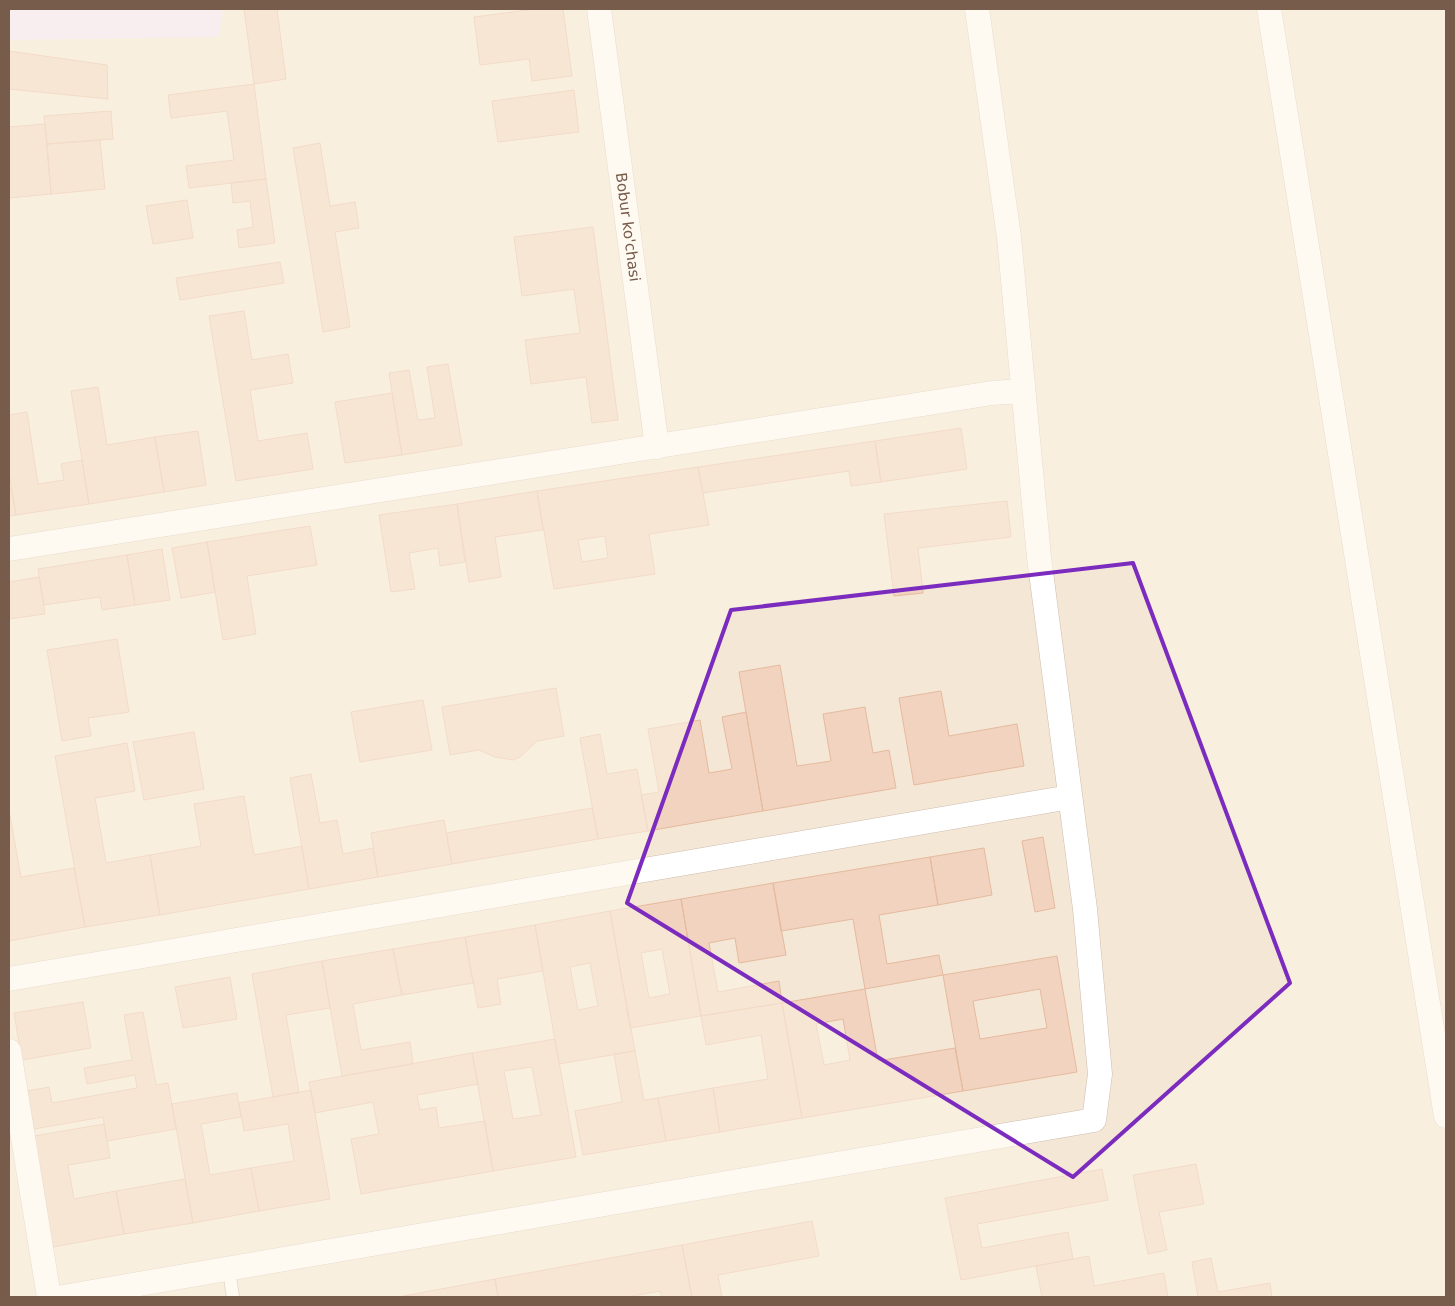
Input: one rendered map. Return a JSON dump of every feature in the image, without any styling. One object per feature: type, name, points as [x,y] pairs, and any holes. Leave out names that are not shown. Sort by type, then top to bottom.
[{"type":"street","name":"Bobur ko'chasi","points":[[599,9],[657,447]]},
{"type":"street","points":[[64,1297],[1094,1120],[1100,1074],[1084,909],[1039,557],[1009,236],[977,9]]},
{"type":"street","points":[[1269,9],[1446,1116]]},
{"type":"street","points":[[9,549],[992,394],[1024,391]]},
{"type":"street","points":[[9,979],[1070,797]]},
{"type":"street","points":[[9,1051],[48,1297]]},
{"type":"lane","points":[[229,1270],[233,1297]]},
{"type":"highlighted area","points":[[1133,563],[1290,983],[1073,1177],[627,903],[731,610]]},
{"type":"shaded area","points":[[9,9],[1446,9],[1446,1297],[9,1297]]},
{"type":"shaded area","points":[[9,9],[223,9],[219,37],[9,40]]},
{"type":"building","points":[[244,9],[277,9],[286,79],[254,84]]},
{"type":"building","points":[[535,9],[563,9],[572,76],[532,81],[529,59],[480,65],[474,17]]},
{"type":"building","points":[[9,51],[107,65],[108,99],[9,89]]},
{"type":"building","points":[[254,84],[266,179],[189,188],[186,166],[234,160],[227,111],[171,118],[168,95]]},
{"type":"building","points":[[574,90],[579,132],[498,142],[492,101]]},
{"type":"building","points":[[111,111],[113,139],[47,144],[44,116]]},
{"type":"building","points":[[45,124],[51,194],[9,198],[9,127]]},
{"type":"building","points":[[100,140],[105,189],[51,194],[47,144]]},
{"type":"building","points":[[320,143],[330,206],[355,202],[359,228],[335,232],[350,327],[323,332],[293,148]]},
{"type":"building","points":[[266,179],[275,243],[239,248],[237,230],[253,227],[250,201],[233,203],[231,183]]},
{"type":"building","points":[[187,200],[193,238],[153,244],[146,206]]},
{"type":"building","points":[[593,227],[618,420],[592,423],[586,377],[531,384],[525,340],[580,333],[574,289],[522,296],[514,237]]},
{"type":"building","points":[[280,262],[284,283],[180,300],[176,278]]},
{"type":"building","points":[[244,311],[252,360],[288,354],[293,383],[250,390],[258,441],[307,433],[313,469],[236,481],[209,316]]},
{"type":"building","points":[[448,364],[462,445],[402,455],[389,373],[409,370],[418,420],[435,418],[427,367]]},
{"type":"building","points":[[98,387],[107,445],[155,437],[164,492],[89,504],[71,391]]},
{"type":"building","points":[[392,393],[402,455],[345,463],[335,402]]},
{"type":"building","points":[[27,412],[38,484],[64,480],[61,464],[82,460],[89,504],[16,515],[9,472],[9,415]]},
{"type":"building","points":[[961,428],[967,469],[881,482],[875,441]]},
{"type":"building","points":[[198,431],[206,485],[164,492],[155,437]]},
{"type":"building","points":[[875,441],[881,482],[851,486],[849,471],[703,493],[698,467]]},
{"type":"building","points":[[698,467],[709,525],[649,534],[655,574],[554,589],[537,491]],"holes":[[[605,536],[608,558],[582,562],[578,540]]]},
{"type":"building","points":[[9,488],[11,488],[16,515],[9,516]]},
{"type":"building","points":[[537,491],[543,530],[495,537],[501,577],[469,582],[457,504]]},
{"type":"building","points":[[1007,501],[1011,537],[918,548],[923,593],[894,596],[884,514]]},
{"type":"building","points":[[457,504],[465,562],[440,566],[438,548],[409,553],[415,589],[391,592],[379,515]]},
{"type":"building","points":[[310,526],[317,565],[247,576],[256,634],[223,640],[207,542]]},
{"type":"building","points":[[207,542],[215,592],[181,598],[172,548]]},
{"type":"building","points":[[162,549],[170,600],[135,605],[127,555]]},
{"type":"building","points":[[127,555],[135,605],[102,610],[100,597],[44,605],[38,569]]},
{"type":"building","points":[[39,577],[45,614],[9,619],[9,582]]},
{"type":"building","points":[[117,639],[129,712],[88,718],[91,736],[62,741],[47,650]]},
{"type":"building","points":[[780,665],[797,766],[831,761],[823,714],[865,707],[873,753],[889,750],[896,788],[763,811],[739,672]]},
{"type":"building","points":[[556,688],[564,736],[537,741],[520,757],[513,760],[495,757],[479,750],[450,755],[442,707]]},
{"type":"building","points":[[941,691],[949,736],[1017,724],[1024,766],[914,785],[899,698]]},
{"type":"building","points":[[423,700],[432,750],[360,762],[351,712]]},
{"type":"building","points":[[746,712],[763,811],[648,831],[641,795],[659,792],[648,729],[700,720],[709,773],[732,769],[722,717]]},
{"type":"building","points":[[194,732],[204,789],[144,800],[133,742]]},
{"type":"building","points":[[600,734],[607,774],[637,769],[648,831],[598,839],[580,738]]},
{"type":"building","points":[[127,743],[135,791],[95,798],[106,863],[150,855],[160,915],[85,927],[55,756]]},
{"type":"building","points":[[311,774],[320,823],[337,820],[343,854],[373,848],[378,877],[309,889],[290,778]]},
{"type":"building","points":[[244,796],[254,855],[302,846],[309,889],[160,915],[150,855],[201,846],[194,804]]},
{"type":"building","points":[[592,808],[598,839],[452,864],[446,833]]},
{"type":"building","points":[[9,810],[21,877],[74,868],[85,927],[9,941]]},
{"type":"building","points":[[444,820],[452,864],[378,877],[371,833]]},
{"type":"building","points":[[1043,837],[1055,908],[1035,912],[1022,841]]},
{"type":"building","points":[[984,848],[992,895],[938,905],[930,857]]},
{"type":"building","points":[[930,857],[938,905],[879,915],[887,964],[939,955],[943,975],[865,989],[853,919],[781,931],[773,883]]},
{"type":"building","points":[[773,883],[786,955],[739,963],[735,938],[709,943],[718,992],[779,981],[782,1003],[701,1016],[681,899]]},
{"type":"building","points":[[681,899],[701,1016],[630,1028],[610,911]],"holes":[[[662,949],[670,994],[649,998],[641,953]]]},
{"type":"building","points":[[610,911],[635,1051],[559,1064],[535,925]],"holes":[[[590,963],[598,1006],[578,1010],[570,967]]]},
{"type":"building","points":[[535,925],[543,971],[497,979],[501,1004],[478,1008],[465,937]]},
{"type":"building","points":[[465,937],[473,983],[402,995],[393,949]]},
{"type":"building","points":[[393,949],[402,995],[353,1004],[361,1050],[410,1042],[413,1064],[342,1076],[322,961]]},
{"type":"building","points":[[1057,956],[1077,1072],[963,1091],[943,975]],"holes":[[[1040,989],[1047,1028],[980,1039],[973,1001]]]},
{"type":"building","points":[[322,961],[330,1008],[286,1015],[299,1093],[273,1097],[252,974]]},
{"type":"building","points":[[230,977],[237,1019],[183,1028],[175,987]]},
{"type":"building","points":[[865,989],[878,1061],[955,1048],[963,1091],[802,1118],[782,1003]],"holes":[[[843,1019],[850,1060],[824,1065],[816,1024]]]},
{"type":"building","points":[[83,1002],[91,1048],[22,1060],[14,1013]]},
{"type":"building","points":[[782,1003],[802,1118],[720,1132],[713,1088],[768,1079],[761,1035],[706,1045],[701,1016]]},
{"type":"building","points":[[143,1012],[156,1085],[168,1083],[176,1129],[107,1141],[103,1117],[34,1129],[27,1091],[49,1087],[52,1103],[137,1088],[135,1075],[87,1084],[84,1068],[132,1060],[124,1015]]},
{"type":"building","points":[[555,1039],[576,1157],[493,1171],[472,1053]],"holes":[[[532,1067],[541,1115],[513,1119],[504,1071]]]},
{"type":"building","points":[[635,1051],[644,1100],[658,1098],[666,1141],[583,1155],[575,1111],[622,1102],[614,1054]]},
{"type":"building","points":[[472,1053],[478,1084],[417,1095],[420,1110],[436,1107],[439,1128],[485,1121],[493,1171],[361,1194],[351,1139],[379,1134],[373,1102],[315,1113],[309,1082]]},
{"type":"building","points":[[713,1088],[720,1132],[666,1141],[658,1098]]},
{"type":"building","points":[[311,1090],[330,1199],[259,1211],[251,1168],[294,1161],[288,1124],[244,1131],[239,1103]]},
{"type":"building","points":[[237,1093],[241,1117],[201,1124],[210,1175],[251,1168],[259,1211],[193,1223],[172,1104]]},
{"type":"building","points":[[104,1124],[110,1158],[68,1165],[74,1199],[116,1191],[124,1234],[53,1247],[34,1136]]},
{"type":"building","points":[[1196,1164],[1204,1204],[1159,1212],[1167,1250],[1148,1254],[1133,1175]]},
{"type":"building","points":[[1102,1169],[1108,1200],[977,1224],[982,1248],[1068,1232],[1073,1259],[961,1280],[945,1198]]},
{"type":"building","points":[[185,1179],[193,1223],[124,1234],[116,1191]]},
{"type":"building","points":[[812,1221],[819,1256],[718,1275],[722,1297],[692,1297],[682,1245]]},
{"type":"building","points":[[682,1245],[692,1297],[662,1297],[660,1291],[627,1297],[498,1297],[495,1279]]},
{"type":"building","points":[[1089,1256],[1094,1286],[1164,1273],[1168,1297],[1042,1297],[1036,1266]]},
{"type":"building","points":[[1211,1258],[1218,1292],[1270,1283],[1272,1297],[1198,1297],[1192,1262]]},
{"type":"building","points":[[495,1279],[498,1297],[403,1296]]}]
